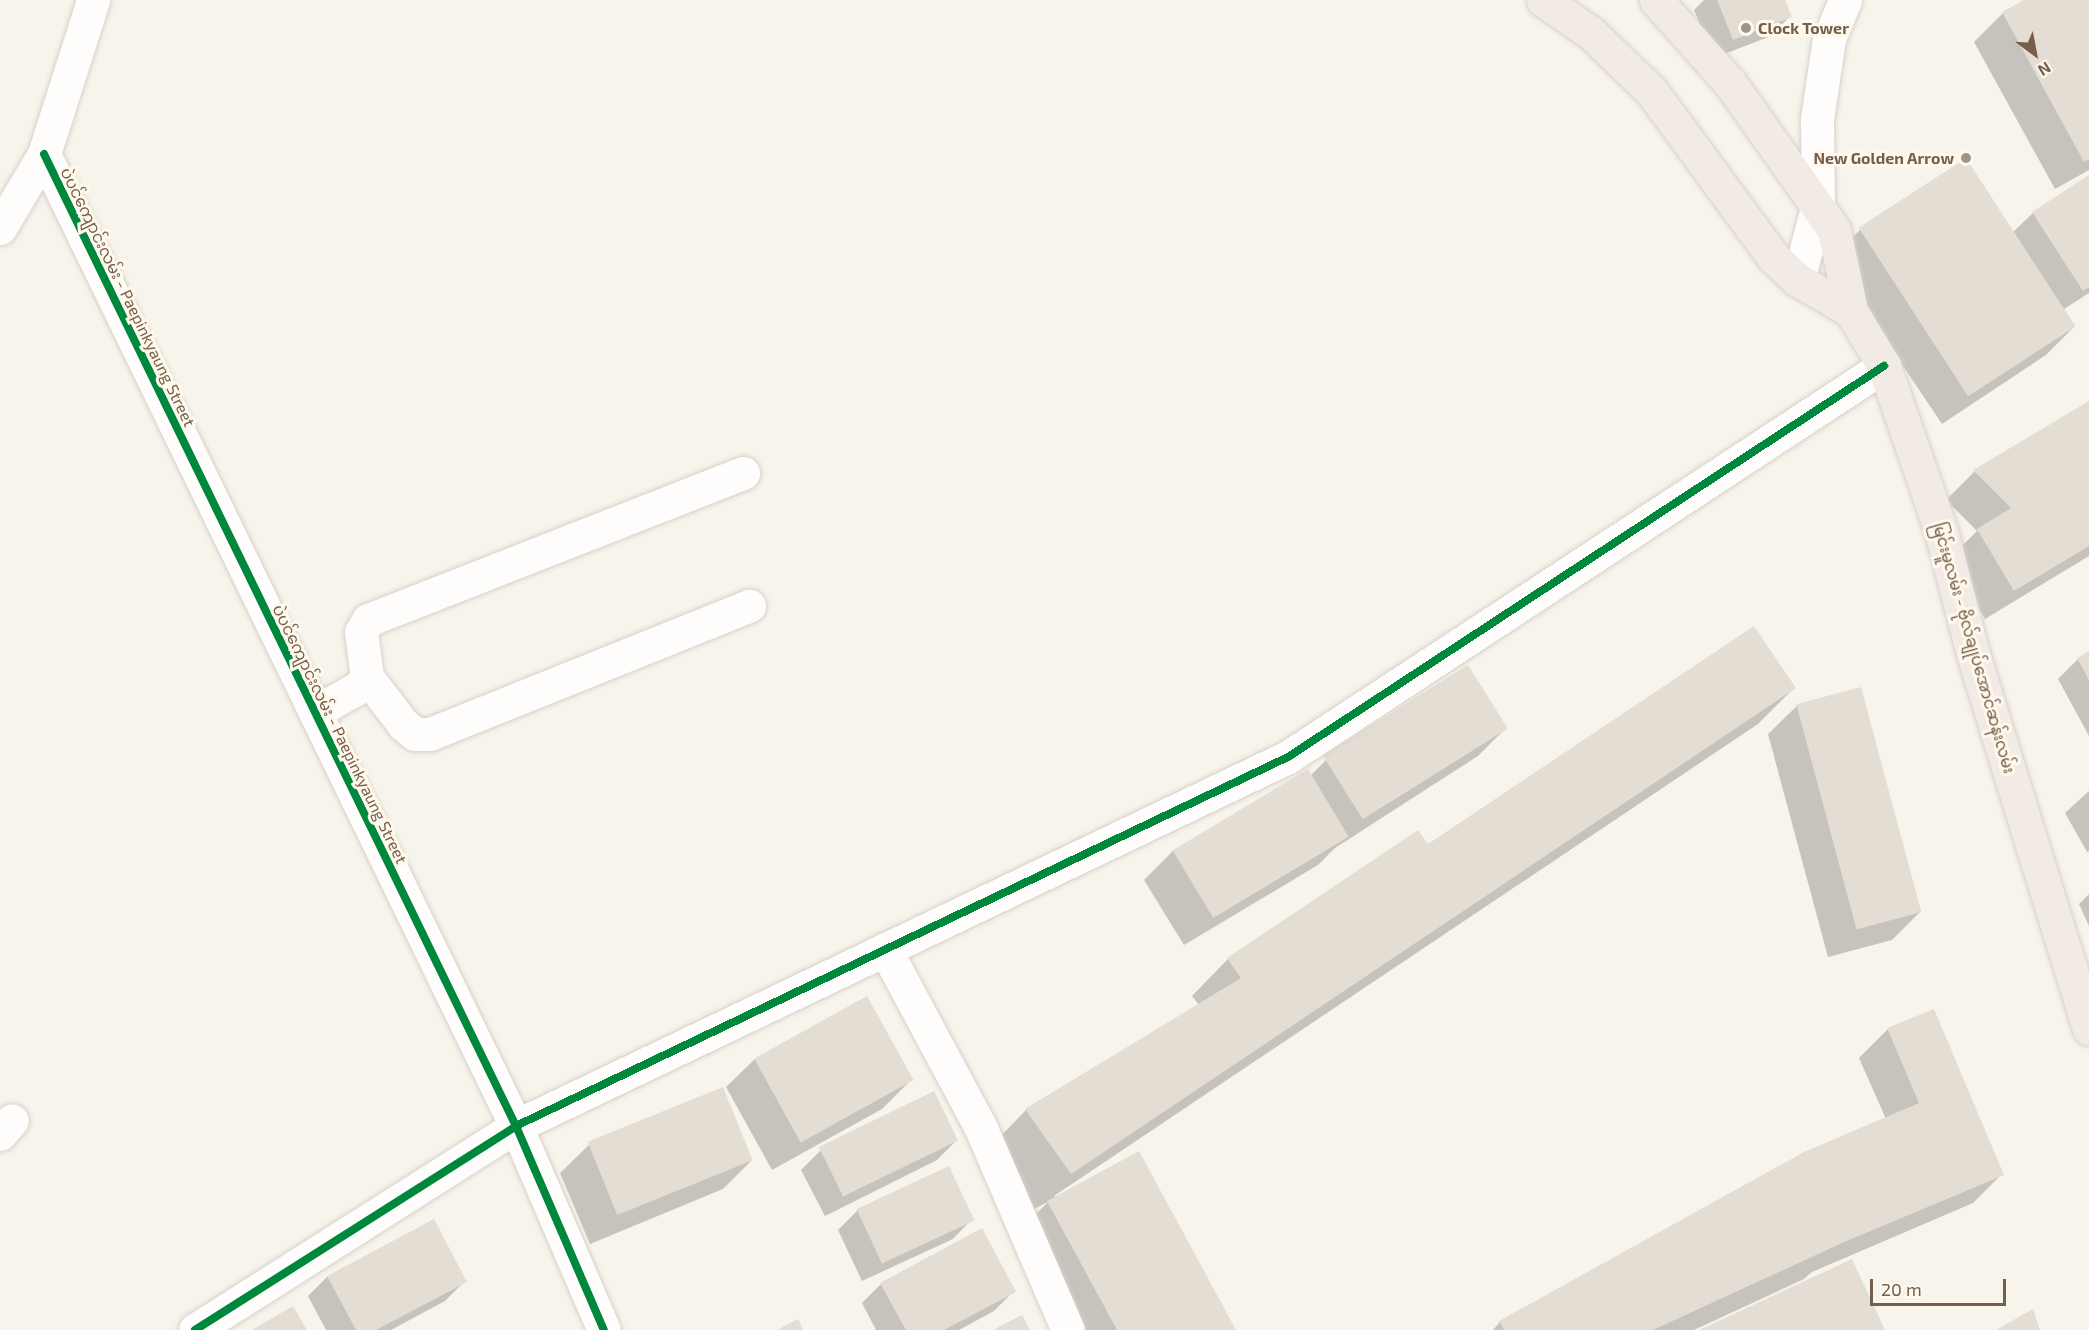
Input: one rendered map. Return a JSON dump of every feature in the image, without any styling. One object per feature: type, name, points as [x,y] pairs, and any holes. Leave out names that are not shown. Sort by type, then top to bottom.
[{"type":"highway","name":"မြင်းမူလမ်း - ဗိုလ်ချုပ်အောင်ဆန်းလမ်း","points":[[1543,0],[1591,33],[1652,92],[1773,256],[1798,280],[1851,310]]},
{"type":"highway","name":"မြင်းမူလမ်း - ဗိုလ်ချုပ်အောင်ဆန်းလမ်း","points":[[1656,0],[1730,83],[1818,204],[1834,230],[1851,310],[1884,366],[1941,531],[1973,654],[2089,1028]]},
{"type":"street","points":[[0,228],[44,154],[93,0]]},
{"type":"street","points":[[1798,280],[1818,204],[1817,119],[1829,39],[1845,0]]},
{"type":"street","name":"ပဲပင်ကျောင်းလမ်း - Paepinkyaung Street","points":[[44,154],[516,1126],[604,1330]]},
{"type":"street","points":[[195,1330],[516,1126],[1288,757],[1884,366]]},
{"type":"street","points":[[743,473],[368,620],[361,632],[367,677],[409,729],[415,734],[429,734],[749,606]]},
{"type":"street","points":[[315,712],[359,687],[367,677]]},
{"type":"street","points":[[885,949],[980,1126],[1068,1330]]},
{"type":"building","name":"Clock Tower","points":[[1717,0],[1785,0],[1792,17],[1733,40]]},
{"type":"building","points":[[2024,0],[2089,0],[2089,159],[2084,162],[2002,12]]},
{"type":"building","points":[[1966,158],[2075,327],[1968,396],[1859,228]]},
{"type":"building","points":[[2089,175],[2089,287],[2083,291],[2032,212]]},
{"type":"building","points":[[2089,401],[2089,546],[2014,591],[1977,529],[2011,508],[1973,470]]},
{"type":"building","points":[[1754,626],[1796,688],[1071,1174],[1025,1109],[1241,978],[1227,958],[1418,830],[1428,844]]},
{"type":"building","points":[[2089,651],[2089,680],[2077,658]]},
{"type":"building","points":[[1468,665],[1508,729],[1363,819],[1323,756]]},
{"type":"building","points":[[1861,687],[1921,912],[1857,929],[1796,704]]},
{"type":"building","points":[[1308,769],[1349,837],[1213,918],[1173,850]]},
{"type":"building","points":[[867,996],[914,1080],[801,1143],[754,1059]]},
{"type":"building","points":[[1934,1009],[2004,1175],[1842,1243],[1653,1330],[1504,1330],[1499,1321],[1804,1152],[1919,1103],[1887,1028]]},
{"type":"building","points":[[723,1087],[753,1160],[617,1215],[588,1142]]},
{"type":"building","points":[[934,1091],[958,1140],[843,1197],[819,1147]]},
{"type":"building","points":[[1139,1151],[1236,1330],[1117,1330],[1047,1201]]},
{"type":"building","points":[[949,1166],[974,1220],[882,1263],[857,1209]]},
{"type":"building","points":[[434,1219],[467,1282],[376,1330],[356,1330],[327,1276]]},
{"type":"building","points":[[982,1228],[1016,1292],[944,1330],[906,1330],[880,1283]]},
{"type":"building","points":[[1852,1259],[1885,1330],[1699,1330]]},
{"type":"building","points":[[293,1306],[307,1330],[252,1330]]},
{"type":"building","points":[[2033,1309],[2040,1330],[1996,1330]]},
{"type":"building","points":[[1022,1315],[1030,1330],[993,1330]]},
{"type":"building","points":[[798,1319],[803,1330],[777,1330]]},
{"type":"cycle path","points":[[44,154],[516,1126],[604,1330]]},
{"type":"cycle path","points":[[195,1330],[516,1126],[1288,757],[1884,366]]},
{"type":"place","name":"Clock Tower","points":[[1746,28]]},
{"type":"place","name":"New Golden Arrow","points":[[1966,158]]}]
